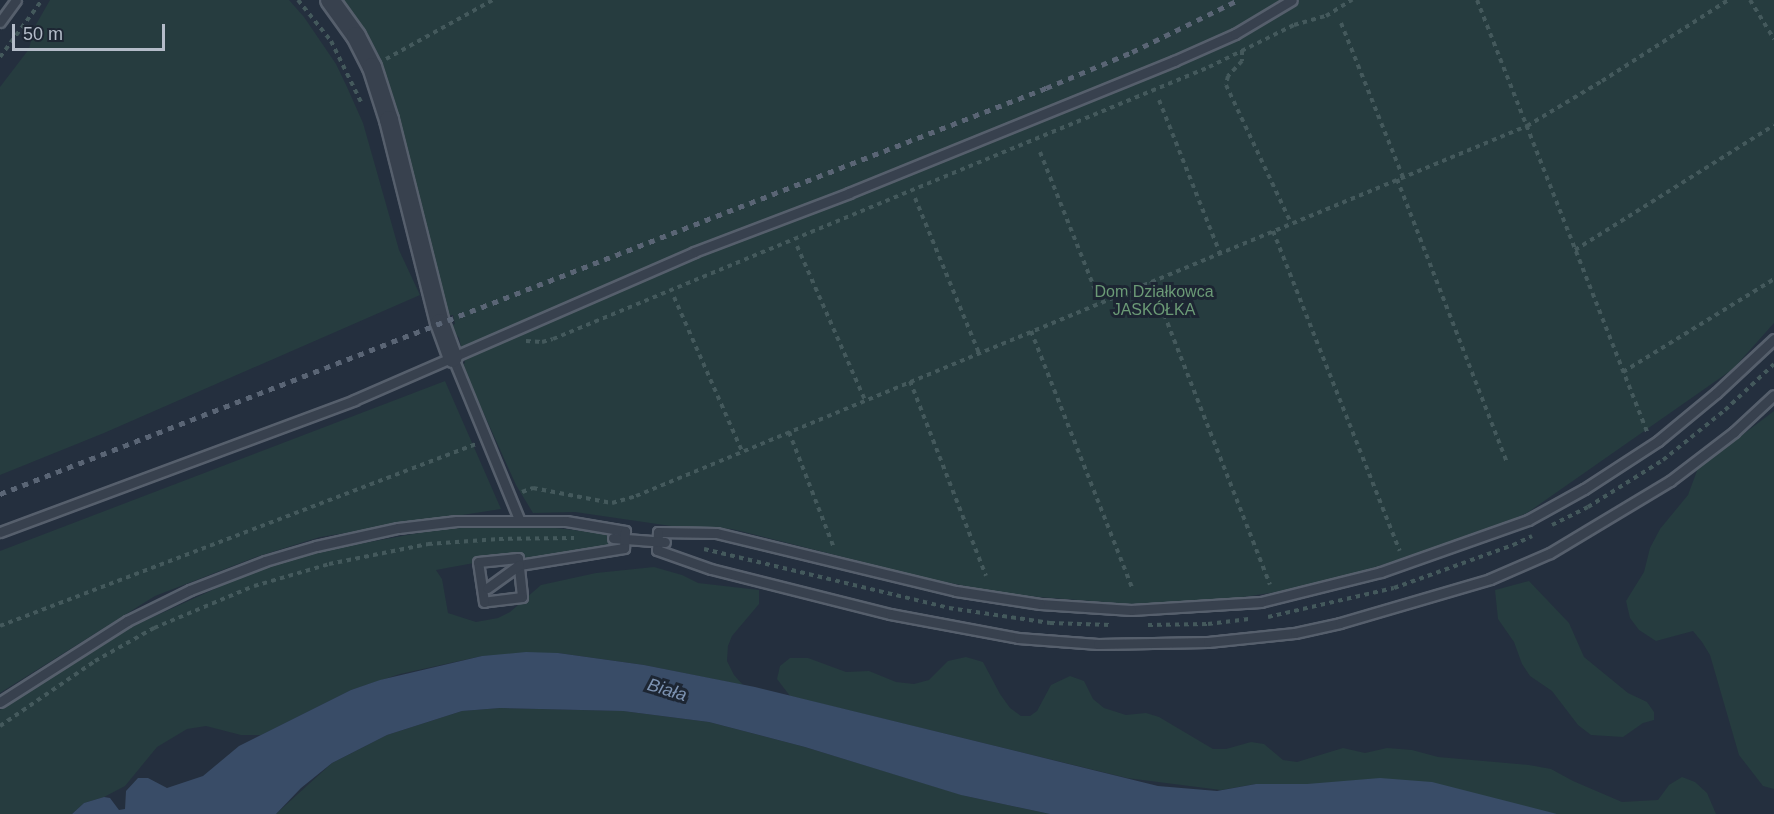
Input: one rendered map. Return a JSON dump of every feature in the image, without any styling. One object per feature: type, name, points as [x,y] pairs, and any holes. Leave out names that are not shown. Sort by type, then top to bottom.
[{"type":"street","points":[[330,0],[356,36],[372,67],[389,120],[440,323],[453,358]]},
{"type":"lane","points":[[0,22],[16,0]]},
{"type":"lane","points":[[0,532],[354,400],[694,252],[860,188],[1235,34],[1292,0]]},
{"type":"lane","points":[[1774,339],[1716,393],[1658,441],[1584,489],[1528,520],[1381,572],[1261,602],[1131,609],[1040,604],[956,591],[716,534],[658,532],[661,541],[657,550],[711,569],[890,614],[995,634],[1098,644],[1249,639],[1340,623],[1490,579],[1550,553],[1670,481],[1734,432],[1774,395]]},
{"type":"lane","points":[[453,358],[519,519]]},
{"type":"lane","points":[[0,702],[127,621],[190,590],[265,561],[316,546],[398,528],[457,521],[519,519],[566,521],[625,531],[624,548],[519,565],[487,588]]},
{"type":"lane","points":[[613,538],[661,541]]},
{"type":"lane","points":[[518,558],[519,565],[522,597],[484,602],[478,562],[518,558]]},
{"type":"path","points":[[0,57],[42,0]]},
{"type":"path","points":[[298,0],[331,41],[365,110]]},
{"type":"path","points":[[372,67],[494,0]]},
{"type":"path","points":[[527,342],[554,339],[1209,67],[1294,25],[1326,16],[1352,0]]},
{"type":"path","points":[[1478,0],[1650,438]]},
{"type":"path","points":[[533,488],[599,501],[619,502],[1527,126],[1728,0]]},
{"type":"path","points":[[1750,0],[1774,39]]},
{"type":"path","points":[[1341,23],[1403,177]]},
{"type":"path","points":[[1235,34],[1242,51],[1242,61],[1228,76],[1226,85],[1291,223]]},
{"type":"path","points":[[1159,100],[1220,253]]},
{"type":"path","points":[[1575,250],[1774,125]]},
{"type":"path","points":[[1040,152],[1100,302]]},
{"type":"path","points":[[1397,179],[1507,462]]},
{"type":"path","points":[[915,198],[979,352]]},
{"type":"path","points":[[1274,231],[1401,554]]},
{"type":"path","points":[[797,246],[865,400]]},
{"type":"path","points":[[1623,372],[1774,279]]},
{"type":"path","points":[[1151,281],[1271,588]]},
{"type":"path","points":[[674,297],[742,451]]},
{"type":"path","points":[[1031,331],[1132,590]]},
{"type":"path","points":[[1545,529],[1588,507],[1663,460],[1725,410],[1774,364]]},
{"type":"path","points":[[910,381],[986,576]]},
{"type":"path","points":[[789,432],[835,549]]},
{"type":"path","points":[[0,626],[487,441]]},
{"type":"path","points":[[1263,618],[1394,588],[1514,545],[1535,535]]},
{"type":"path","points":[[0,726],[95,661],[144,634],[254,586],[329,564],[428,544],[499,539],[579,538]]},
{"type":"path","points":[[699,548],[949,608],[1050,624],[1120,626]]},
{"type":"path","points":[[1142,626],[1208,624],[1252,619]]},
{"type":"green space","points":[[50,0],[289,0],[304,17],[336,64],[363,123],[399,250],[420,295],[104,433],[0,475],[0,87],[29,49],[34,28]]},
{"type":"green space","name":"Dom Działkowca JASKÓŁKA","points":[[344,0],[1774,0],[1774,323],[1733,369],[1527,513],[1469,537],[1363,571],[1277,592],[1223,600],[1130,604],[1013,595],[934,580],[732,529],[678,527],[575,512],[533,513],[516,485],[462,365],[465,363],[459,338],[450,326],[455,324],[453,315],[447,316]]},
{"type":"green space","points":[[445,381],[501,509],[320,537],[256,557],[155,596],[0,693],[0,551]]},
{"type":"green space","points":[[1774,411],[1774,789],[1763,786],[1739,755],[1710,655],[1702,642],[1693,631],[1656,641],[1639,630],[1630,618],[1626,601],[1644,572],[1650,548],[1660,529],[1688,495],[1698,468]]},
{"type":"green space","points":[[529,525],[618,535],[618,544],[436,570],[442,579],[448,613],[476,622],[498,618],[510,612],[541,585],[596,573],[654,567],[682,575],[698,583],[759,590],[759,604],[732,636],[728,646],[727,661],[734,675],[743,685],[644,665],[558,653],[482,656],[400,674],[351,690],[261,735],[241,735],[206,726],[187,729],[157,747],[125,786],[104,797],[84,803],[72,814],[0,814],[0,710],[107,638],[243,576],[315,552],[440,529]]},
{"type":"green space","points":[[1529,581],[1569,623],[1584,657],[1628,693],[1647,702],[1654,712],[1654,720],[1643,723],[1623,737],[1591,735],[1578,725],[1552,691],[1530,676],[1522,664],[1514,642],[1498,619],[1495,590]]},
{"type":"green space","points":[[966,657],[983,662],[1000,694],[1010,708],[1021,716],[1030,716],[1037,711],[1051,685],[1070,676],[1084,681],[1093,699],[1104,708],[1126,715],[1146,713],[1159,717],[1213,749],[1226,749],[1251,742],[1264,744],[1283,760],[1297,762],[1343,748],[1365,753],[1387,748],[1412,750],[1438,757],[1529,765],[1551,769],[1622,802],[1658,800],[1669,785],[1682,777],[1695,782],[1707,793],[1716,814],[1557,814],[1307,784],[1256,784],[1221,790],[1127,778],[790,696],[777,679],[780,666],[790,658],[808,658],[846,672],[869,671],[896,682],[914,684],[929,680],[948,661]]},
{"type":"green space","points":[[500,708],[623,711],[709,722],[805,747],[966,796],[1050,814],[276,814],[332,763],[387,735],[462,711]]},
{"type":"water","name":"Biała","points":[[526,652],[558,653],[644,665],[755,687],[1158,786],[1217,791],[1256,784],[1307,784],[1380,778],[1432,782],[1557,814],[1050,814],[961,795],[805,747],[709,722],[623,711],[500,708],[462,711],[387,735],[332,763],[301,788],[276,814],[72,814],[84,803],[104,797],[110,798],[119,810],[125,809],[126,791],[138,778],[148,778],[167,788],[203,776],[239,746],[351,690],[380,680],[482,656]]},
{"type":"railway","points":[[0,494],[1046,88],[1132,52],[1238,0]]}]
